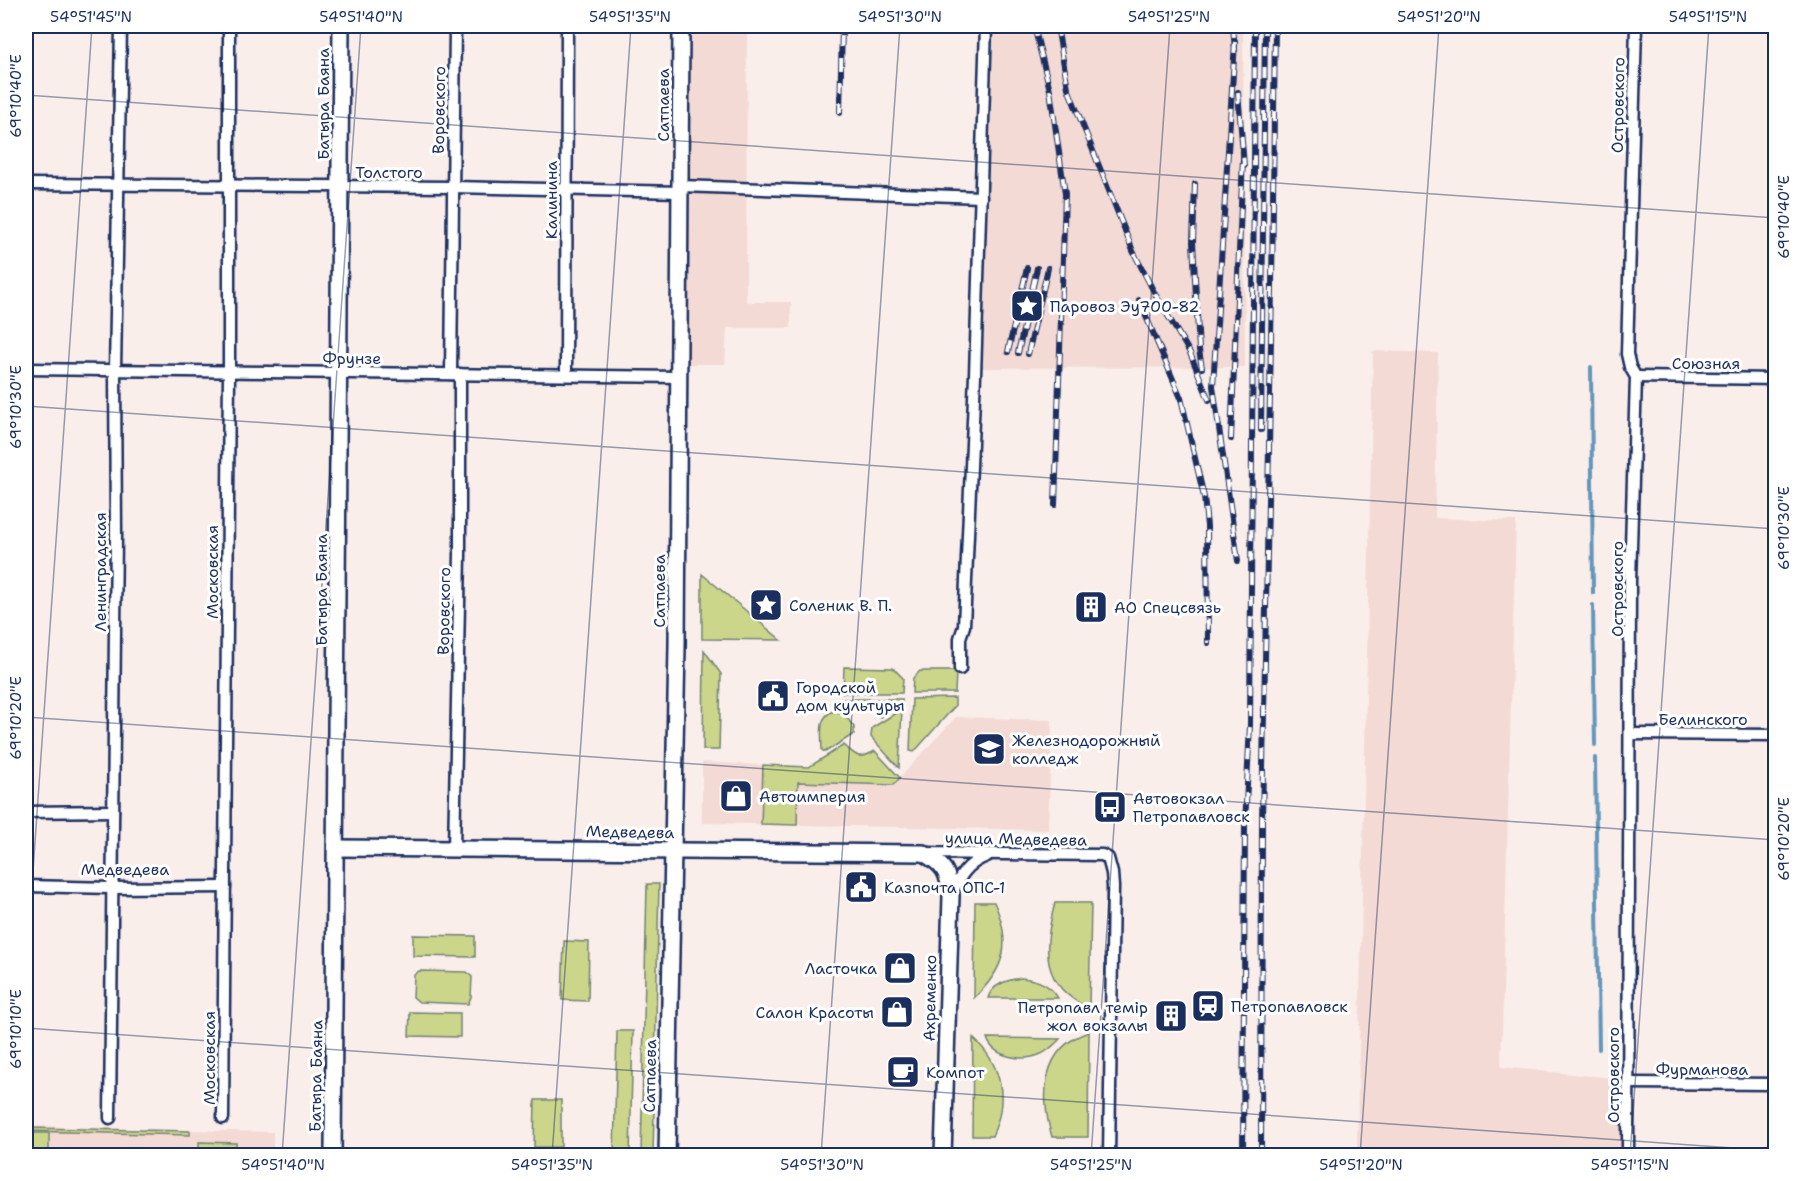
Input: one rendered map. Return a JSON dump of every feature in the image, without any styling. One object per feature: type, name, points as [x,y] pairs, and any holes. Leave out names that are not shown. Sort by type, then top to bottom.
[{"type":"street","name":"Ленинградская","points":[[110,1118],[115,371],[121,26]]},
{"type":"street","name":"Московская","points":[[223,1118],[229,373],[229,26]]},
{"type":"street","name":"Батыра Баяна","points":[[333,1155],[341,26]]},
{"type":"street","name":"Воровского","points":[[454,849],[460,546],[453,187],[455,26]]},
{"type":"street","name":"Калинина","points":[[566,375],[567,26]]},
{"type":"street","name":"Сатпаева","points":[[667,1155],[677,646],[681,26]]},
{"type":"street","points":[[960,669],[960,638],[964,626],[986,26]]},
{"type":"street","name":"Островского","points":[[1628,1155],[1630,581],[1636,377],[1630,367],[1627,354],[1636,26]]},
{"type":"street","name":"Толстого","points":[[26,184],[681,189],[981,197]]},
{"type":"street","name":"Фрунзе","points":[[26,369],[679,377]]},
{"type":"street","name":"Союзная","points":[[1636,377],[1776,379]]},
{"type":"street","name":"Белинского","points":[[1630,734],[1776,735]]},
{"type":"street","points":[[26,812],[113,811]]},
{"type":"street","name":"Медведева","points":[[336,848],[923,853]]},
{"type":"street","name":"улица Медведева","points":[[923,853],[1102,855],[1108,858],[1113,887],[1109,1155]]},
{"type":"street","name":"Ахременко","points":[[923,853],[940,863],[945,869],[949,878],[951,896],[946,1151]]},
{"type":"street","points":[[951,896],[964,870],[979,859],[994,854]]},
{"type":"street","name":"Медведева","points":[[26,886],[225,888]]},
{"type":"street","name":"Фурманова","points":[[1628,1083],[1776,1084]]},
{"type":"shaded area","points":[[691,26],[747,26],[746,302],[791,302],[791,328],[727,328],[725,364],[688,364]]},
{"type":"shaded area","points":[[994,26],[1243,26],[1245,367],[980,368]]},
{"type":"shaded area","points":[[1373,351],[1438,353],[1435,518],[1516,521],[1501,1067],[1623,1079],[1622,1155],[1358,1155]]},
{"type":"shaded area","name":"Железнодорожный колледж","points":[[956,717],[1052,720],[1048,830],[797,825],[798,782],[893,785]]},
{"type":"shaded area","points":[[702,762],[763,765],[761,824],[702,823]]},
{"type":"shaded area","points":[[26,1126],[273,1132],[273,1154],[324,1156],[26,1156]]},
{"type":"green space","points":[[702,574],[781,640],[702,639]]},
{"type":"green space","points":[[704,650],[721,674],[719,750],[703,750]]},
{"type":"green space","points":[[844,667],[893,668],[903,678],[902,693],[843,693]]},
{"type":"green space","points":[[920,671],[956,671],[955,693],[912,693],[913,678]]},
{"type":"green space","points":[[955,698],[955,706],[914,752],[910,751],[912,699]]},
{"type":"green space","points":[[843,699],[902,699],[902,703],[880,717],[866,707],[859,707],[850,712],[843,704]]},
{"type":"green space","points":[[902,709],[899,768],[871,737],[872,728]]},
{"type":"green space","points":[[834,711],[843,713],[854,727],[854,734],[825,752],[822,750],[823,722],[825,717]]},
{"type":"green space","points":[[844,745],[858,756],[865,756],[875,751],[900,778],[893,785],[798,782],[797,825],[761,824],[763,765],[809,767]]},
{"type":"green space","points":[[647,884],[659,884],[653,1156],[641,1155]]},
{"type":"green space","points":[[975,902],[994,902],[1000,916],[1004,942],[999,965],[985,987],[974,998]]},
{"type":"green space","points":[[1055,903],[1091,903],[1089,1008],[1061,989],[1049,964],[1048,935]]},
{"type":"green space","points":[[413,935],[475,936],[475,957],[413,956]]},
{"type":"green space","points":[[564,941],[589,942],[588,1001],[562,1000]]},
{"type":"green space","points":[[419,971],[467,972],[472,977],[471,997],[468,1004],[419,1002],[413,997],[414,975]]},
{"type":"green space","points":[[1021,978],[1042,983],[1058,998],[988,998],[997,986]]},
{"type":"green space","points":[[410,1012],[460,1013],[460,1037],[409,1036]]},
{"type":"green space","points":[[617,1031],[633,1031],[630,1155],[614,1155]]},
{"type":"green space","points":[[1089,1032],[1088,1137],[1052,1137],[1046,1105],[1048,1075],[1061,1049],[1073,1039]]},
{"type":"green space","points":[[973,1038],[991,1059],[1000,1083],[1000,1109],[992,1136],[972,1136]]},
{"type":"green space","points":[[987,1038],[1060,1039],[1044,1053],[1018,1058],[1002,1054],[990,1045]]},
{"type":"green space","points":[[535,1100],[561,1100],[561,1147],[534,1147]]},
{"type":"green space","points":[[26,1128],[190,1131],[190,1135],[26,1131]]},
{"type":"green space","points":[[26,1133],[49,1133],[49,1155],[26,1155]]},
{"type":"green space","points":[[199,1142],[236,1143],[236,1155],[199,1155]]},
{"type":"waterway","points":[[1591,367],[1593,593]]},
{"type":"waterway","points":[[1593,605],[1595,745]]},
{"type":"waterway","points":[[1595,758],[1599,1049]]},
{"type":"railway","points":[[840,113],[842,26]]},
{"type":"railway","points":[[1034,26],[1050,90],[1065,194],[1055,505]]},
{"type":"railway","points":[[1057,26],[1068,88],[1133,251],[1190,353],[1209,400]]},
{"type":"railway","points":[[1233,26],[1235,50]]},
{"type":"railway","points":[[1243,1156],[1245,824],[1250,725],[1255,26]]},
{"type":"railway","points":[[1261,430],[1265,26]]},
{"type":"railway","points":[[1261,1156],[1262,821],[1275,26]]},
{"type":"railway","points":[[1235,42],[1213,386],[1238,561]]},
{"type":"railway","points":[[1238,92],[1244,166]]},
{"type":"railway","points":[[1231,439],[1243,158]]},
{"type":"railway","points":[[1195,184],[1193,242],[1202,368]]},
{"type":"railway","points":[[1008,352],[1027,268]]},
{"type":"railway","points":[[1018,353],[1037,268]]},
{"type":"railway","points":[[1028,354],[1048,268]]},
{"type":"railway","points":[[1139,300],[1181,398],[1204,497],[1207,526],[1208,643]]},
{"type":"place","name":"Паровоз Эу700-82","points":[[1027,306]]},
{"type":"place","name":"Соленик В. П.","points":[[766,605]]},
{"type":"place","name":"АО Спецсвязь","points":[[1091,607]]},
{"type":"place","name":"Городской дом культуры","points":[[773,696]]},
{"type":"place","name":"Железнодорожный колледж","points":[[989,749]]},
{"type":"place","name":"Автоимперия","points":[[736,796]]},
{"type":"place","name":"Автовокзал Петропавловск","points":[[1110,807]]},
{"type":"place","name":"Казпочта ОПС-1","points":[[861,887]]},
{"type":"place","name":"Ласточка","points":[[900,968]]},
{"type":"place","name":"Петропавловск","points":[[1208,1006]]},
{"type":"place","name":"Салон Красоты","points":[[897,1012]]},
{"type":"place","name":"Петропавл темір жол вокзалы","points":[[1171,1016]]},
{"type":"place","name":"Компот","points":[[903,1072]]}]
